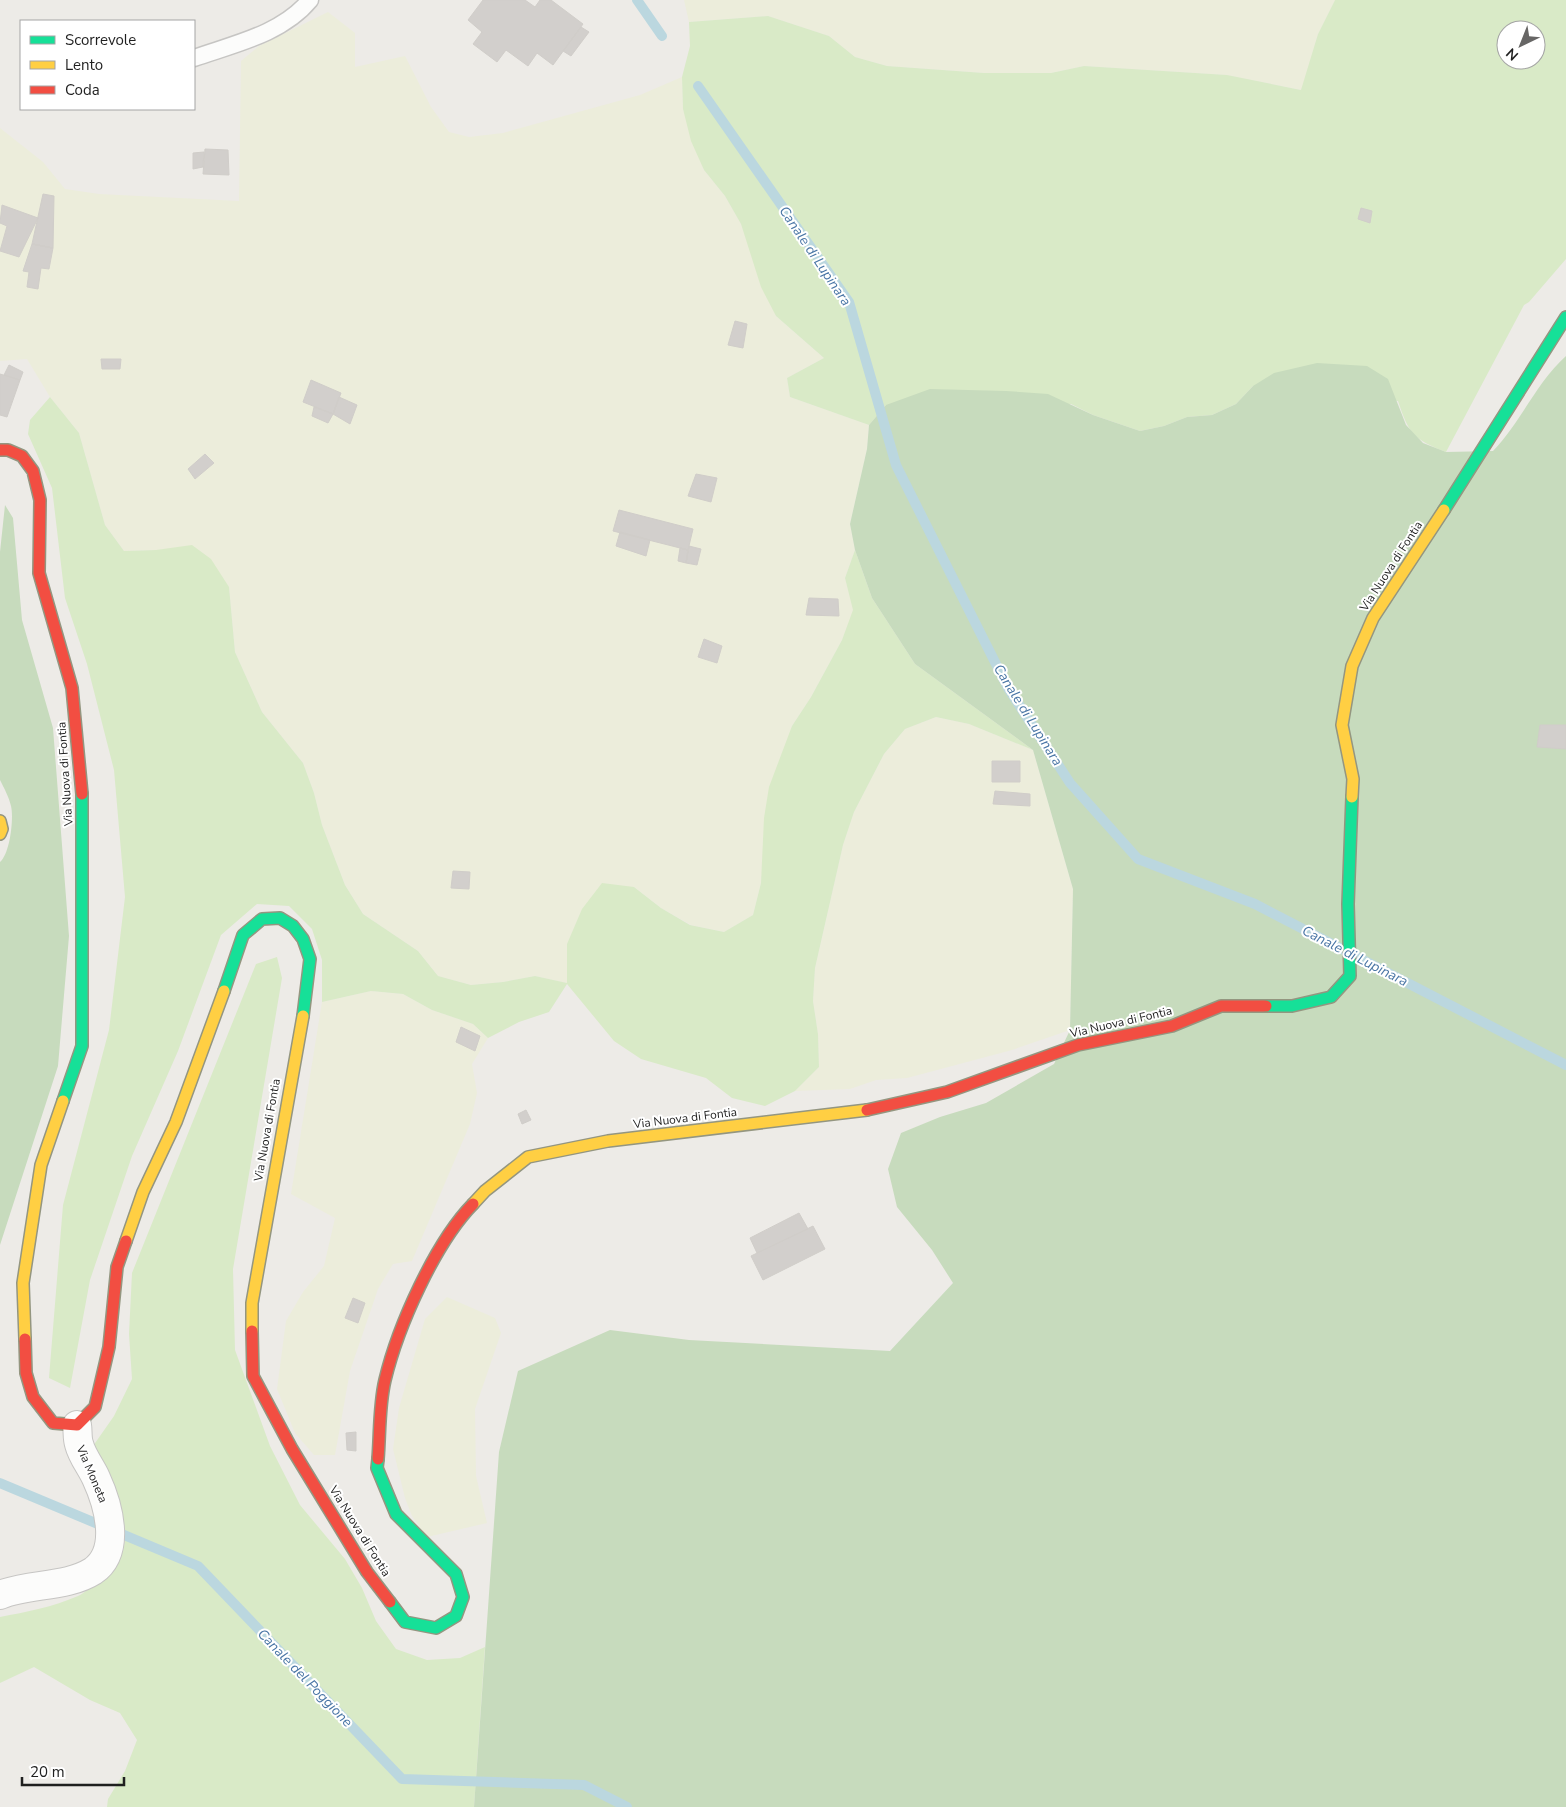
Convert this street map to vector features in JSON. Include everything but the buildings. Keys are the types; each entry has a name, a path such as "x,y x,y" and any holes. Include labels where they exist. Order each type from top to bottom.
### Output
{"street":[{"name":"Via Nuova di Fontia","path":"0,450 8,450 22,456 33,471 40,500 39,573 72,688 83,802 82,1046 41,1166 24,1283 26,1373 33,1397 53,1423 78,1425 95,1407 109,1347 117,1267 143,1192 176,1122 227,986 243,935 262,919 280,918 293,926 303,939 310,959 309,980 252,1303 254,1376 292,1449 367,1572 405,1622 436,1628 456,1616 463,1597 456,1574 396,1514 377,1468 385,1381 402,1327 436,1257 462,1215 485,1190 528,1157 608,1141 856,1112 947,1092 1078,1045 1172,1026 1221,1006 1292,1006 1331,997 1350,976 1348,904 1353,779 1342,725 1352,666 1373,618 1436,523 1566,316"},
{"path":"0,820 2,829 0,834"},
{"name":"Via Moneta","path":"0,1595 17,1588 72,1579 94,1570 105,1555 111,1537 105,1502 78,1444 78,1425"}],"lane":[{"path":"195,58 274,29 301,12 310,0"}],"green space":[{"path":"684,0 1335,0 1318,34 1302,90 1226,75 1084,66 1051,73 984,73 887,66 855,57 829,36 768,16 689,22"},
{"path":"1335,0 1566,0 1566,259 1529,302 1524,305 1446,452 1426,443 1414,434 1409,428 1398,401 1253,386 1236,404 1212,415 1187,417 1164,426 1140,431 1093,415 1071,404 886,405 869,425 790,397 787,378 824,358 776,316 761,287 741,224 725,196 704,170 691,141 683,109 682,77 690,46 689,22 768,16 829,36 855,57 887,66 984,73 1051,73 1084,66 1227,75 1301,90 1318,34"},
{"path":"328,12 355,33 355,67 405,56 431,107 449,132 469,137 503,133 640,95 682,77 683,109 704,170 725,196 741,224 776,316 824,358 787,378 790,397 869,425 867,449 850,524 855,550 845,578 854,610 842,640 811,697 792,726 764,851 761,883 753,915 724,932 691,925 661,908 634,887 567,944 567,983 535,976 471,985 438,976 418,951 363,914 345,885 322,825 314,793 303,763 262,712 235,652 229,587 156,550 124,551 105,525 79,433 50,397 27,359 0,361 0,128 43,162 65,189 99,194 239,201 241,61 259,46"},
{"path":"1566,356 1566,1807 474,1807 499,1452 518,1371 610,1330 689,1340 890,1351 953,1283 932,1250 897,1207 888,1169 901,1133 940,1117 986,1103 1054,1064 1070,1030 1073,889 1033,750 915,664 872,598 855,550 850,524 867,449 869,425 886,405 930,389 1048,394 1093,415 1140,431 1164,426 1187,417 1212,415 1236,404 1253,386 1274,373 1317,363 1367,366 1388,379 1406,425 1423,443 1446,452 1493,451 1512,428 1546,378"},
{"path":"50,397 79,433 105,525 124,551 156,550 192,545 211,559 229,587 235,652 262,712 303,763 314,793 322,825 345,885 363,914 418,951 438,976 471,985 535,976 567,983 567,944 582,909 602,883 634,887 661,908 690,925 724,932 753,915 761,883 764,818 769,787 792,726 811,697 842,640 853,610 845,578 855,550 872,598 915,664 1033,750 969,724 936,717 905,729 884,754 854,812 843,845 815,968 813,1001 818,1034 819,1067 795,1091 765,1106 732,1098 706,1078 641,1059 614,1041 567,984 549,1012 519,1022 488,1038 473,1024 432,1010 403,994 371,991 322,1002 322,960 312,929 289,906 257,904 221,935 178,1051 132,1156 90,1280 70,1388 49,1378 63,1205 109,1030 125,897 114,770 87,664 65,598 52,488 28,434 30,420"},
{"path":"5,505 13,518 22,620 53,728 69,936 58,1066 0,1245 0,862 9,844 12,819 10,803 0,780 0,552"},
{"path":"936,717 969,724 1033,750 1073,889 1070,1030 1012,1050 907,1078 876,1080 850,1089 795,1091 819,1067 818,1034 813,1001 815,968 843,845 854,812 884,754 905,729"},
{"path":"277,957 282,978 233,1269 235,1350 270,1446 300,1505 345,1559 362,1588 376,1621 396,1649 427,1660 460,1658 485,1647 474,1807 107,1807 108,1799 125,1771 137,1740 120,1713 90,1700 34,1667 0,1683 0,1617 49,1606 84,1593 112,1568 122,1553 125,1534 121,1507 112,1481 93,1446 114,1416 132,1379 129,1334 132,1273 256,964"},
{"path":"371,991 403,994 432,1010 473,1024 488,1038 472,1064 477,1093 470,1124 412,1261 393,1264 378,1289 350,1371 335,1455 314,1455 295,1433 277,1389 286,1321 303,1292 324,1266 335,1218 291,1194 322,1002"},
{"path":"447,1297 495,1318 501,1333 475,1409 476,1476 487,1523 427,1537 412,1516 405,1498 393,1449 399,1408 425,1319"}],"waterway":[{"name":"Canale di Lupinara","path":"637,0 662,36"},
{"name":"Canale di Lupinara","path":"698,86 849,302 896,465 1008,688 1070,783 1138,859 1255,904 1566,1065"},
{"name":"Canale del Poggione","path":"0,1483 198,1566 402,1779 584,1785 627,1807"}],"traffic: fast":[{"path":"1444,510 1566,317"},
{"path":"63,1101 82,1046 82,794"},
{"path":"1266,1006 1292,1006 1331,997 1350,976 1348,904 1352,797"},
{"path":"224,991 243,935 262,919 280,918 293,926 303,939 310,959 303,1016"},
{"path":"378,1459 377,1468 396,1514 456,1574 463,1597 456,1616 436,1628 405,1622 390,1602"}],"traffic: slow":[{"path":"1352,797 1353,779 1342,725 1352,666 1373,618 1444,510"},
{"path":"0,821 2,829 0,834"},
{"path":"126,1241 143,1192 176,1122 224,991"},
{"path":"252,1331 252,1303 303,1016"},
{"path":"25,1339 23,1283 41,1165 63,1101"},
{"path":"473,1204 485,1191 528,1157 608,1141 867,1110"}],"traffic: jam":[{"path":"0,450 8,450 22,456 33,471 40,500 39,573 72,688 82,794"},
{"path":"867,1110 947,1092 1078,1045 1172,1026 1221,1006 1266,1006"},
{"path":"378,1459 383,1390 399,1335 432,1263 445,1240 473,1204"},
{"path":"25,1339 26,1373 33,1397 53,1423 77,1425 95,1407 109,1347 117,1267 126,1241"},
{"path":"252,1331 253,1376 292,1449 367,1572 390,1602"}]}
